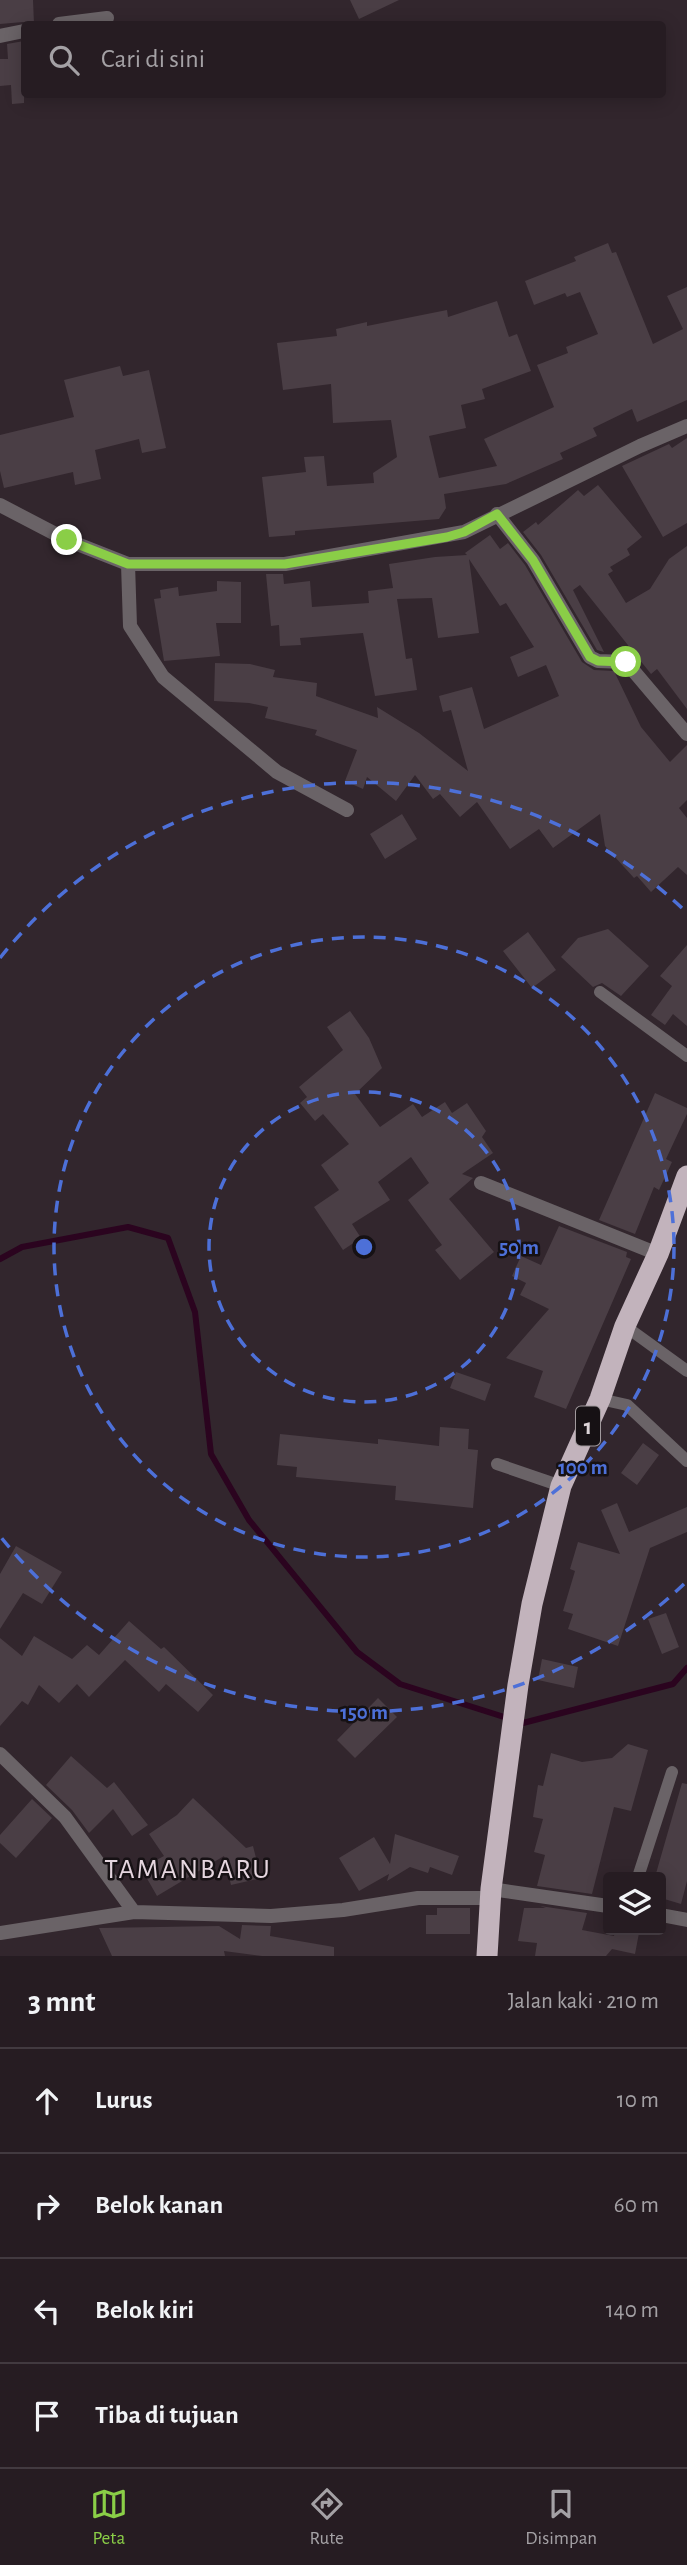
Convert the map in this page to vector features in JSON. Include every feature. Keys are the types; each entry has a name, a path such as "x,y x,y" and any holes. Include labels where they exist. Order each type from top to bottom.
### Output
{"highway":[{"name":"1","path":"487,1956 490,1893 519,1685 532,1604 561,1486 600,1399 625,1326 658,1254 687,1175"}],"street":[{"path":"84,21 107,18"},
{"path":"0,36 21,32"},
{"path":"0,505 67,540 128,564 285,564 464,532 687,426"},
{"path":"497,514 533,560 590,657 598,661 626,662 687,734"},
{"path":"128,564 130,626 163,677 277,772 346,810"},
{"path":"481,1183 658,1254"},
{"path":"0,1754 65,1817 134,1912"},
{"path":"0,1933 134,1912 271,1916 343,1910 418,1898 490,1893 603,1905"},
{"path":"666,1916 687,1920"}],"lane":[{"path":"600,992 687,1056"},
{"path":"625,1326 687,1371"},
{"path":"600,1399 627,1405 687,1461"},
{"path":"497,1464 561,1486"},
{"path":"640,1872 672,1772"}],"building":[{"path":"0,0 33,0 34,21 0,24"},
{"path":"350,0 399,0 359,19"},
{"path":"21,42 21,98 24,98 24,103 12,104 11,85 0,86 0,59 8,59 7,44"},
{"path":"608,243 612,253 616,252 653,344 683,329 667,296 687,287 687,400 637,422 632,409 593,428 597,436 560,453 563,459 506,484 444,494 446,508 439,519 295,531 295,535 269,537 262,477 306,472 304,457 324,456 327,486 374,483 373,473 397,457 391,420 333,423 331,384 283,390 277,343 337,336 336,329 367,322 367,326 447,310 448,317 497,301 509,337 517,334 531,371 482,389 485,399 461,405 466,428 429,436 439,478 497,466 484,439 554,407 537,365 568,353 566,347 598,334 580,292 567,297 565,293 534,305 525,281 576,261 574,257"},
{"path":"120,366 123,376 149,370 166,448 142,453 139,439 95,450 101,479 75,485 73,472 4,488 0,471 0,435 74,417 64,380"},
{"path":"687,438 687,523 663,537 622,466 669,444 672,448"},
{"path":"598,485 642,537 627,549 630,555 610,567 613,571 608,574 626,603 650,589 669,559 687,546 687,709 657,669 651,674 580,585 573,590 604,652 597,650 541,555 523,532 536,522 538,525 578,490 584,496"},
{"path":"490,535 500,549 508,543 525,565 582,662 594,670 614,671 641,727 670,762 687,745 687,800 679,808 687,818 687,875 678,867 651,892 637,876 634,878 605,846 600,814 553,848 539,829 510,849 477,802 460,817 440,794 433,799 415,775 396,801 367,777 363,789 345,781 357,750 315,735 317,730 265,718 268,707 214,701 215,663 250,664 275,670 273,677 317,683 316,696 378,718 377,707 419,733 468,771 451,710 443,712 439,696 472,687 484,729 559,696 546,665 518,677 510,657 534,647 506,603 500,606 469,559 479,633 438,638 432,598 397,599 406,659 412,658 417,690 375,696 363,633 300,638 301,645 280,646 279,625 271,626 266,574 283,574 284,584 310,581 312,607 369,603 368,591 393,588 389,564 467,555 465,553"},
{"path":"217,581 241,582 241,623 216,623 220,656 164,661 154,599 161,598 160,590 178,587 179,596 217,591"},
{"path":"402,814 417,839 385,859 370,834"},
{"path":"608,929 649,966 621,996 602,983 593,987 561,957 578,938"},
{"path":"528,932 556,970 532,988 503,951"},
{"path":"687,945 687,1026 673,1014 665,1025 651,1015 672,986 660,976"},
{"path":"350,1011 369,1038 382,1068 355,1094 380,1127 413,1104 422,1117 445,1102 452,1113 467,1103 486,1131 482,1137 493,1153 462,1174 473,1178 449,1199 494,1252 460,1280 435,1250 442,1245 408,1200 429,1183 411,1157 378,1182 390,1200 352,1224 361,1238 343,1250 314,1207 339,1190 321,1165 349,1144 323,1114 315,1121 300,1103 307,1097 299,1087 343,1050 327,1027"},
{"path":"655,1093 687,1108 687,1114 666,1159 672,1162 659,1190 654,1187 635,1234 599,1220"},
{"path":"559,1226 627,1252 626,1257 631,1259 566,1409 534,1397 543,1371 506,1358 549,1309 520,1295 526,1283 512,1276 521,1256 541,1265"},
{"path":"456,1372 491,1384 485,1401 450,1388"},
{"path":"440,1427 469,1429 468,1449 478,1450 473,1508 395,1500 396,1486 296,1477 297,1467 277,1465 280,1434 378,1444 378,1439 439,1446"},
{"path":"643,1443 659,1455 637,1485 621,1473"},
{"path":"617,1503 629,1532 687,1507 687,1532 650,1548 618,1646 568,1629 573,1614 563,1611 575,1571 570,1569 578,1542 620,1554 601,1510"},
{"path":"16,1546 62,1572 42,1604 23,1593 0,1629 0,1574"},
{"path":"666,1613 679,1647 662,1654 648,1619"},
{"path":"129,1621 161,1649 164,1647 213,1695 198,1712 166,1684 159,1692 125,1660 89,1697 77,1684 59,1703 39,1685 28,1705 22,1701 0,1726 0,1638 22,1656 34,1636 72,1659 87,1645 99,1655"},
{"path":"542,1659 578,1667 574,1688 538,1680"},
{"path":"378,1698 397,1717 355,1758 337,1740"},
{"path":"628,1744 648,1750 631,1811 614,1807 592,1894 537,1886 545,1855 534,1852 543,1819 533,1817 538,1785 543,1786 551,1753 582,1762 612,1758"},
{"path":"71,1756 107,1788 114,1782 148,1825 132,1836 113,1809 89,1833 72,1810 46,1785"},
{"path":"682,1783 687,1784 687,1881 681,1904 666,1900 666,1872 656,1872"},
{"path":"193,1798 246,1848 253,1846 261,1878 231,1885 224,1856 157,1896 141,1868 164,1856 149,1834 177,1815"},
{"path":"32,1799 52,1818 16,1858 0,1843 0,1835"},
{"path":"395,1834 459,1856 452,1875 430,1867 428,1873 410,1867 387,1881 389,1874 359,1891 339,1858 374,1837 390,1864"},
{"path":"540,1906 587,1913 582,1930 614,1936 639,1935 635,1954 612,1949 606,1956 535,1956 537,1943 518,1941 524,1908 546,1908"},
{"path":"437,1908 470,1908 470,1934 426,1934 426,1915 437,1915"},
{"path":"242,1925 271,1926 270,1936 334,1947 334,1956 262,1956 224,1951 225,1956 112,1956 99,1928 219,1926 240,1939"}],"waterway":[{"path":"0,1259 22,1247 128,1227 168,1238 195,1312 211,1454 249,1520 357,1652 400,1684 523,1723 673,1684 687,1668"}],"district":[{"name":"TAMANBARU","path":"188,1868"}],"route":[{"path":"67,540 128,564 285,564 447,537 464,532 497,514 533,560 590,657 596,661 619,659 626,662"}]}
